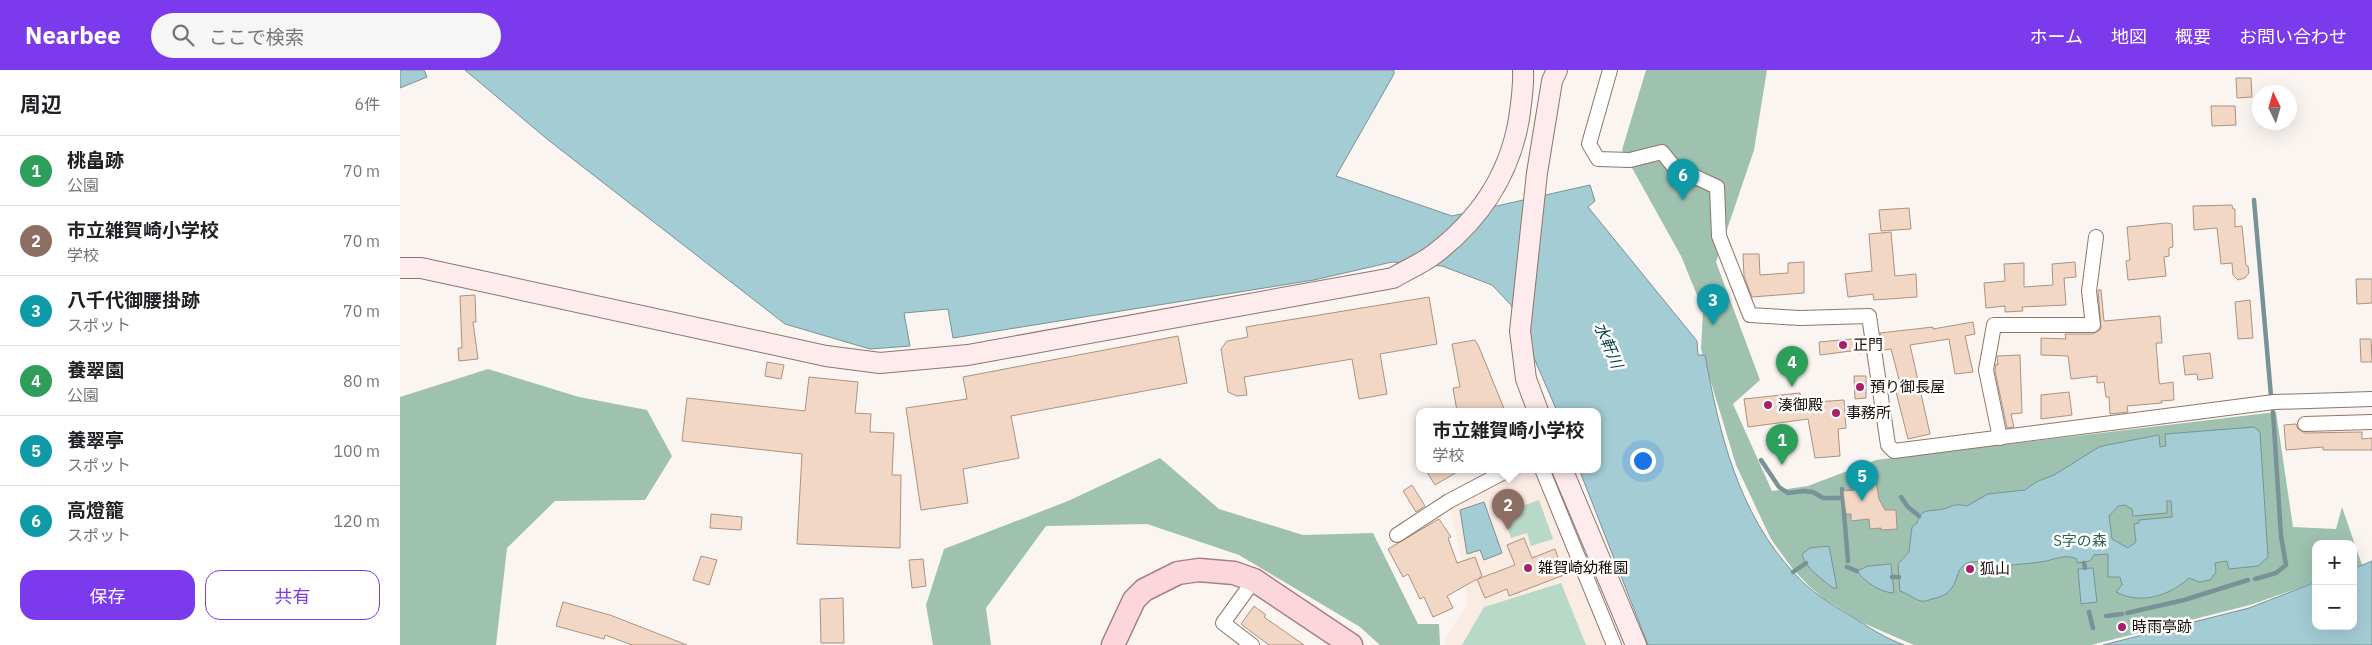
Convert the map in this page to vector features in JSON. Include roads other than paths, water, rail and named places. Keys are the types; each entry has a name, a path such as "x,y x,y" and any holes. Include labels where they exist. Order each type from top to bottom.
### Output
{"main road":[{"path":"1113,645 1134,600 1144,590 1178,573 1199,570 1234,573 1254,580 1351,645"}],"street":[{"path":"400,268 420,268 826,356 880,363 968,355 1393,278 1432,255 1482,210 1503,174 1516,139 1524,85 1523,70"},
{"path":"1537,408 1526,379 1520,331 1537,173 1551,89 1557,70"},
{"path":"1610,70 1589,144 1598,160 1630,160 1662,152 1674,167 1717,187 1719,236 1750,315 1800,318 1869,316 1888,445 1894,451 2274,402 2372,399"},
{"path":"2000,438 1986,370 1994,325 2093,325 2089,291 2096,237"},
{"path":"2305,424 2372,422"},
{"path":"1397,535 1449,501 1502,473"},
{"path":"1544,473 1614,645"},
{"path":"1564,473 1636,645"},
{"path":"1252,645 1223,623 1254,580"}],"water":[{"path":"400,70 424,70 427,77 400,88"},
{"name":"水軒川","path":"465,70 1394,70 1394,74 1336,176 1452,216 1590,185 1595,201 1588,207 1697,341 1698,355 1705,355 1717,413 1734,470 1758,524 1775,550 1800,580 1821,597 1877,632 1904,645 1648,645 1581,473 1601,473 1601,408 1556,408 1511,305 1492,285 1442,266 1392,262 1314,280 953,338 948,309 904,313 910,346 870,349 785,324 547,139"},
{"path":"2254,427 2260,432 2268,557 2258,566 2229,569 2227,561 2215,563 2216,572 2210,580 2199,582 2189,578 2173,590 2154,597 2144,598 2125,596 2116,592 2122,585 2120,577 2108,577 2108,554 2094,555 2090,561 2077,563 2077,559 2072,557 2001,566 1972,562 1962,567 1952,587 1942,596 1922,601 1900,591 1898,564 1909,552 1912,527 1924,512 1957,505 1967,506 1988,494 2025,490 2036,482 2054,475 2099,447 2159,435 2160,447 2166,446 2165,434","holes":["2167,501 2171,501 2172,517 2139,520 2139,523 2134,524 2136,542 2128,548 2112,539 2109,516 2118,506 2125,505 2132,509 2133,516 2167,513"]},
{"path":"1484,502 1502,553 1484,560 1480,550 1467,554 1460,510"},
{"path":"1829,546 1837,588 1833,588 1814,573 1802,554 1810,548"},
{"path":"2372,561 2372,645 2103,645 2249,608 2312,584 2312,630 2357,630 2357,567"},
{"path":"1891,564 1894,593 1883,591 1873,586 1857,571 1868,566"},
{"path":"2093,568 2097,602 2081,604 2078,569"}],"waterway":[{"path":"2254,200 2271,396"},
{"path":"2255,579 2276,573 2286,565 2281,536 2273,412"},
{"path":"1761,460 1779,487 1788,493 1803,491 1813,492 1823,498 1843,498"},
{"path":"1842,489 1848,561"},
{"path":"1901,497 1908,507 1919,516"},
{"path":"1793,572 1806,563"},
{"path":"2084,563 2085,568"},
{"path":"1847,567 1857,571"},
{"path":"1892,577 1899,577"},
{"path":"2127,613 2184,600 2248,580"},
{"path":"2089,612 2093,628"},
{"path":"2106,616 2122,614"}],"place":[{"name":"高燈籠","path":"1683,200"},
{"name":"八千代御腰掛跡","path":"1713,325"},
{"name":"正門","path":"1843,345"},
{"name":"養翠園","path":"1792,387"},
{"name":"預り御長屋","path":"1860,387"},
{"name":"湊御殿","path":"1768,405"},
{"name":"事務所","path":"1836,413"},
{"name":"桃畠跡","path":"1782,465"},
{"name":"養翠亭","path":"1862,501"},
{"name":"市立雑賀崎小学校","path":"1508,530"},
{"name":"雑賀崎幼稚園","path":"1528,568"},
{"name":"狐山","path":"1970,569"},
{"name":"時雨亭跡","path":"2122,627"}],"park label":[{"name":"S字の森","path":"2080,541"}]}
